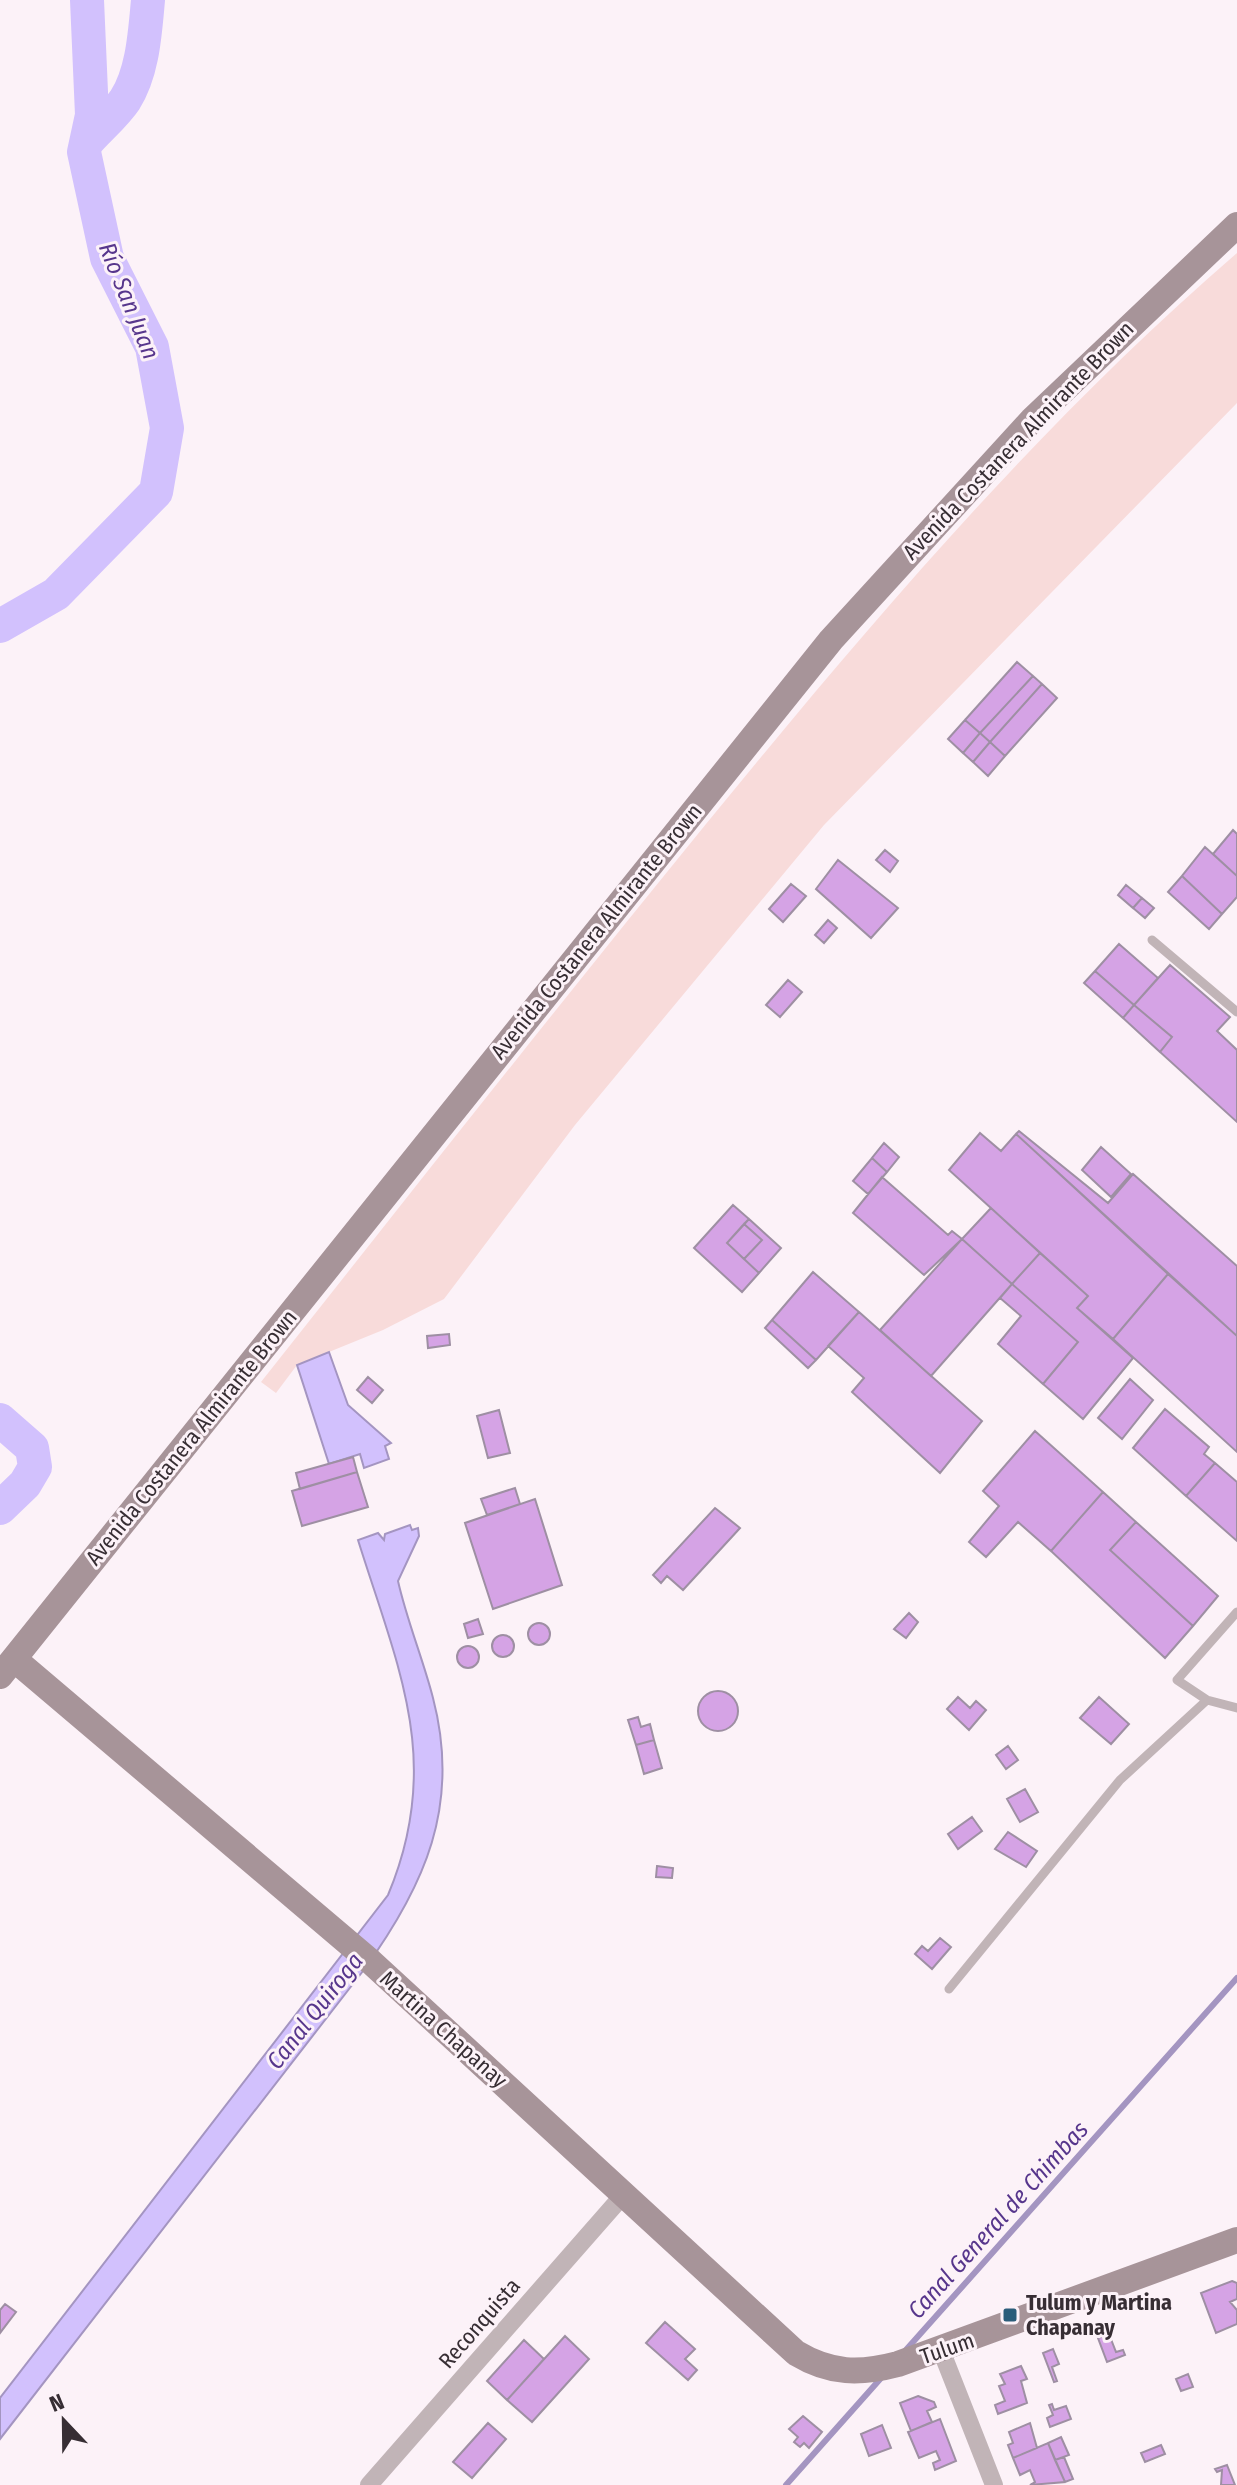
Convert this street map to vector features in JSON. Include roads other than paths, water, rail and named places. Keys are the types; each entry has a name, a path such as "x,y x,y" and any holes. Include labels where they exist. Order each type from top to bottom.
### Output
{"main road":[{"name":"Avenida Costanera Almirante Brown","path":"7,1668 831,640 1032,420 1237,225"},
{"name":"Martina Chapanay","path":"7,1668 371,1962 796,2353 842,2371 889,2366"},
{"name":"Tulum","path":"889,2366 941,2350 1237,2240"}],"street":[{"name":"Reconquista","path":"369,2485 625,2193"},
{"path":"941,2350 994,2485"}],"lane":[{"path":"1152,940 1237,1012"},
{"path":"1237,1612 1177,1680 1207,1700 1237,1708"},
{"path":"949,1989 1120,1780 1207,1700"}],"water":[{"path":"329,1352 348,1405 391,1443 385,1446 389,1459 364,1468 360,1454 329,1464 297,1365"},
{"name":"Canal Quiroga","path":"410,1525 412,1530 418,1528 419,1536 398,1581 433,1698 441,1737 443,1774 440,1809 420,1875 404,1908 363,1971 0,2439 0,2398 388,1895 404,1847 413,1801 414,1758 400,1674 358,1540 378,1533 384,1540 385,1534"}],"waterway":[{"name":"Río San Juan","path":"0,626 56,594 156,492 167,428 152,347 107,258 84,152 92,115 87,0"},
{"path":"86,143 116,111 131,89 142,52 148,0"},
{"name":"Río San Juan","path":"0,1420 32,1448 35,1467 25,1484 0,1508"},
{"name":"Canal General de Chimbas","path":"905,2351 1237,1978"},
{"name":"Canal General de Chimbas","path":"786,2485 882,2377"}],"place":[{"name":"Tulum y Martina Chapanay","path":"1010,2315"}]}
